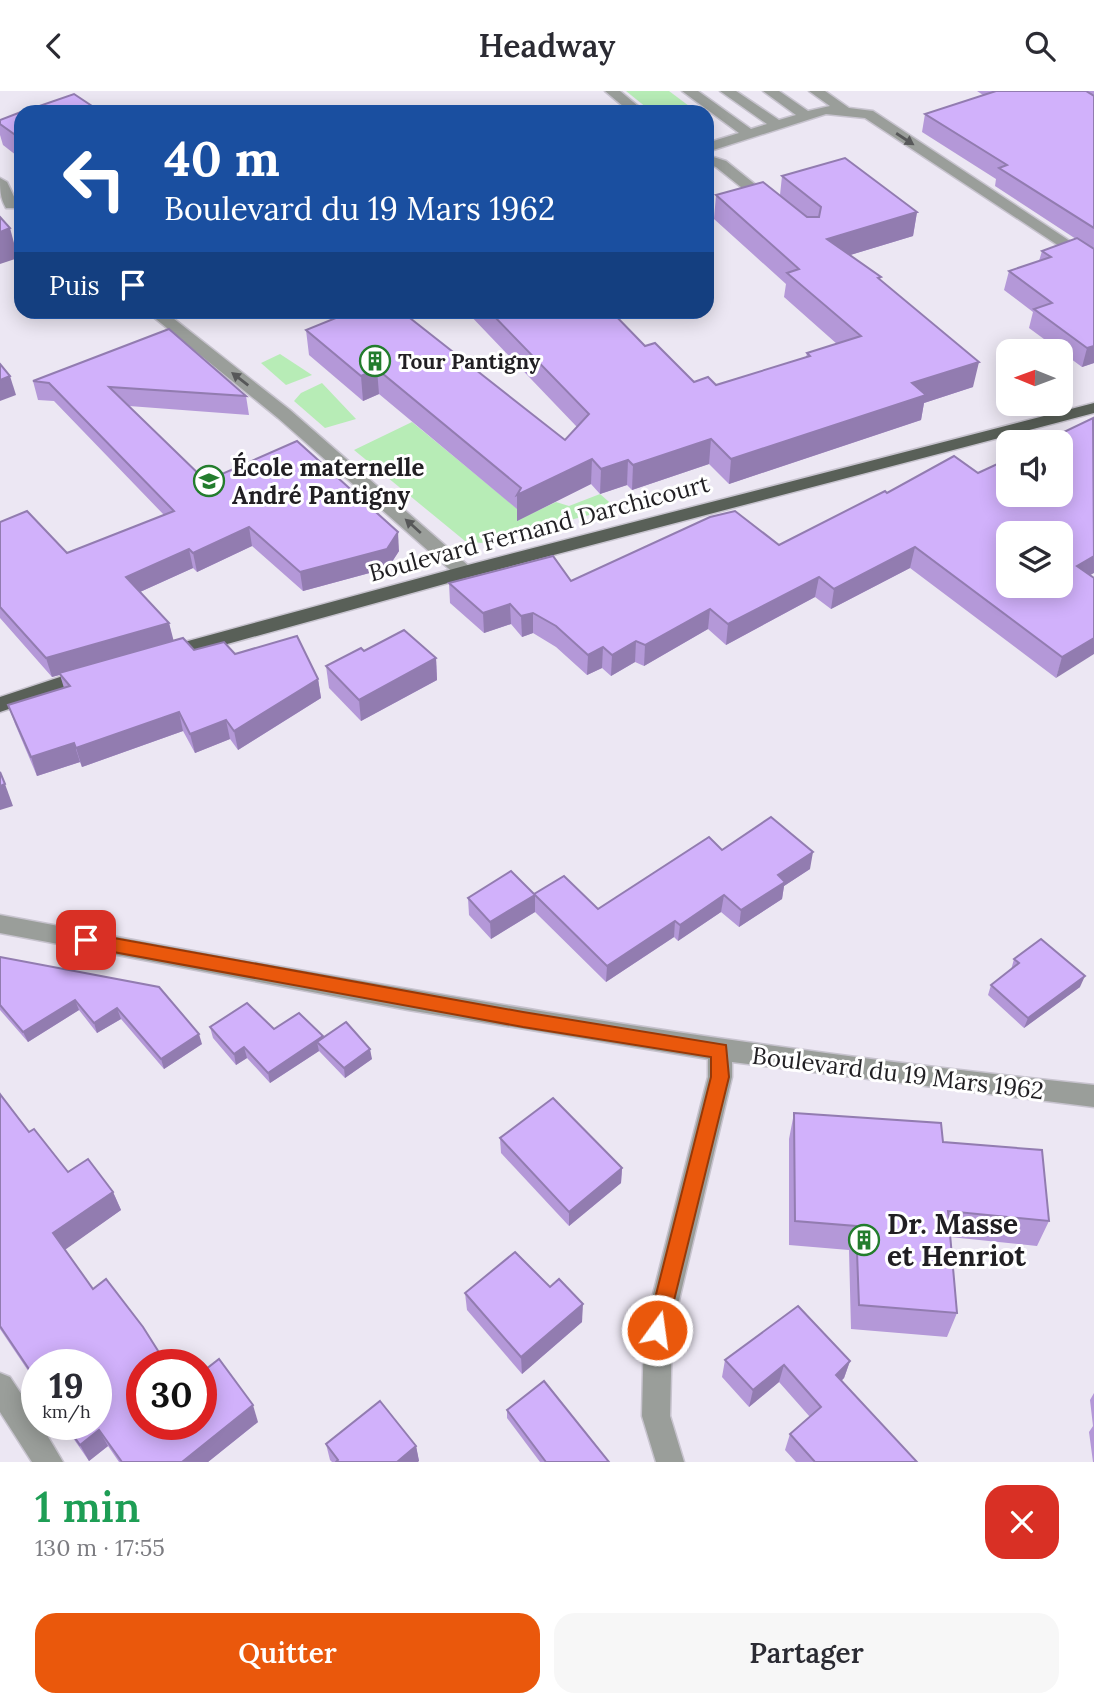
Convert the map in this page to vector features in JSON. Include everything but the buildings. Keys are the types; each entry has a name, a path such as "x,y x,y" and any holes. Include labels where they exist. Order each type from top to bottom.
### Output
{"main road":[{"name":"Boulevard Fernand Darchicourt","path":"148,659 464,572 1094,408"},
{"path":"0,705 110,669"}],"street":[{"path":"612,91 629,105"},
{"path":"690,91 709,105"},
{"path":"727,91 778,126"},
{"path":"770,91 807,116"},
{"path":"816,91 844,110"},
{"path":"714,109 750,135"},
{"path":"714,146 825,110 868,114 1094,264"},
{"path":"714,162 721,164 781,212"},
{"path":"0,182 8,206"},
{"path":"164,319 285,414 464,572"},
{"name":"Boulevard du 19 Mars 1962","path":"0,923 523,1019 720,1050 989,1086 1094,1096"},
{"path":"670,1462 656,1416 657,1330 720,1077 720,1050"},
{"path":"0,1387 50,1462"}],"green space":[{"path":"626,91 669,91 688,105 643,105"},
{"path":"280,354 312,375 286,385 261,363"},
{"path":"322,383 356,419 325,428 294,401 301,393"},
{"path":"412,422 526,516 556,502 569,506 600,494 616,508 481,543 465,541 354,450"}],"place":[{"name":"Tour Pantigny","path":"375,361"},
{"name":"École maternelle André Pantigny","path":"209,481"},
{"name":"Dr. Masse et Henriot","path":"864,1240"}],"route":[{"path":"86,940 523,1019 720,1050 720,1077 657,1330"}]}
